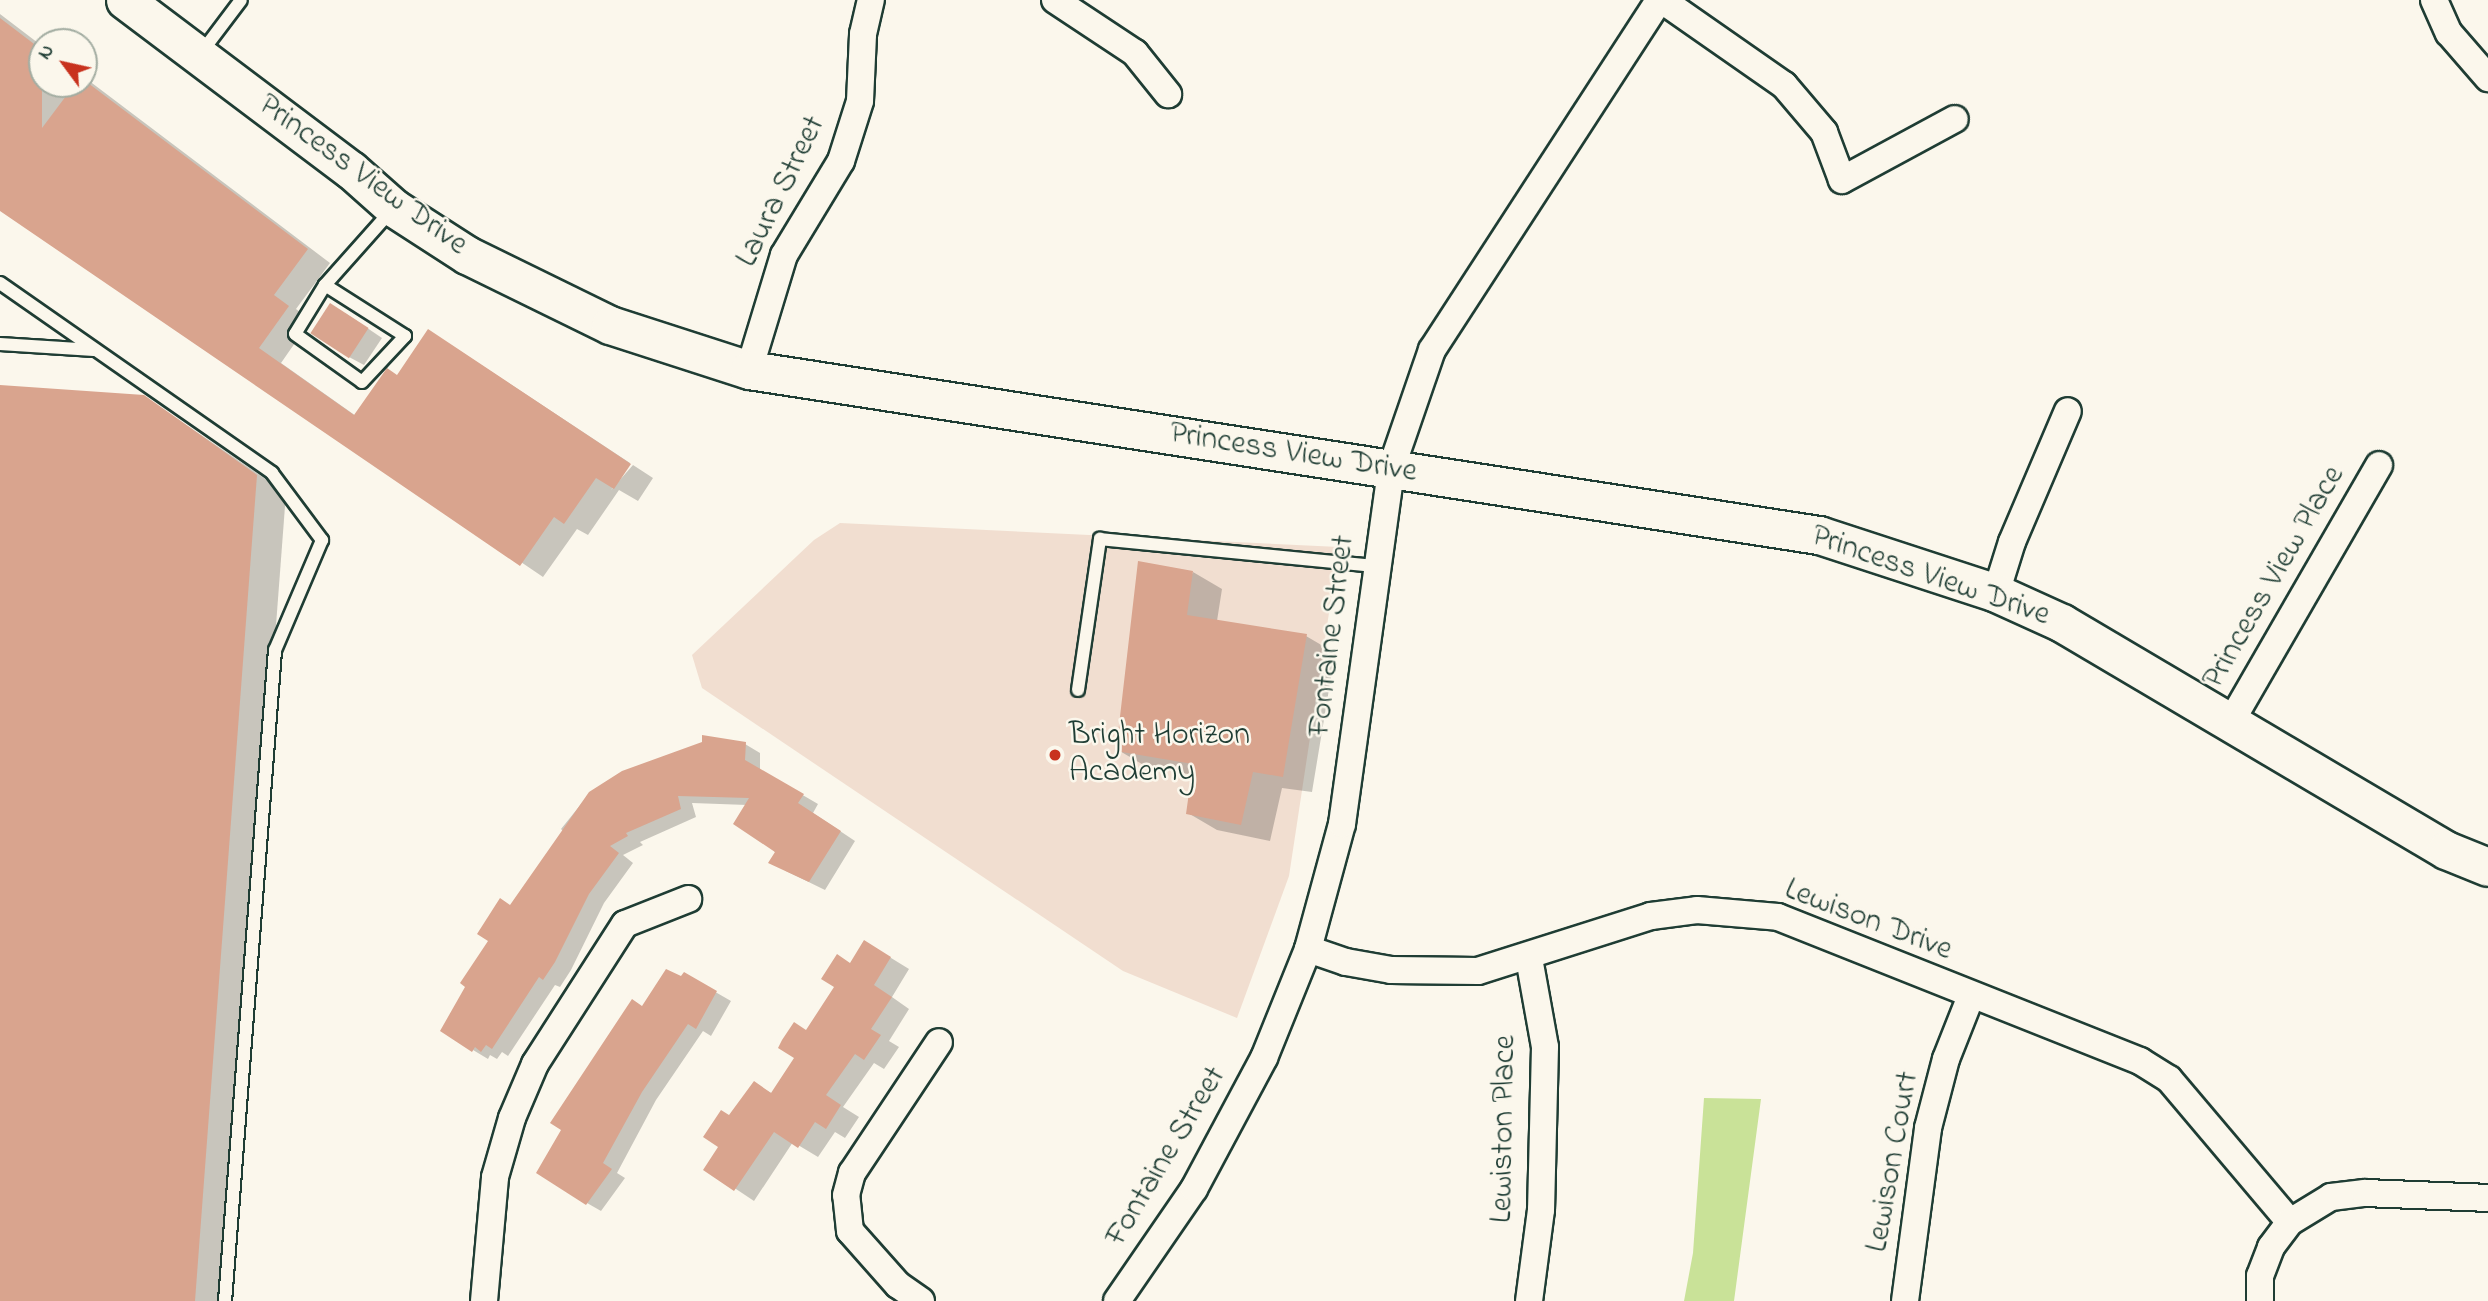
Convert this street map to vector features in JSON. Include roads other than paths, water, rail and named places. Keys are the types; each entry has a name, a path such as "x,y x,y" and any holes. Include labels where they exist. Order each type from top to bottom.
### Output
{"main road":[{"name":"Princess View Drive","path":"125,0 394,208 467,256 610,325 749,370 1819,535 1996,593 2062,623 2229,725 2446,850 2488,867"}],"street":[{"name":"Laura Street","path":"749,370 784,255 841,161 860,101 863,34 871,0"},
{"path":"1055,0 1135,53 1168,94"},
{"path":"1661,0 1784,85 1824,132 1842,180 1955,119"},
{"name":"Fontaine Street","path":"1117,1301 1194,1189 1264,1058 1308,949 1342,824 1374,566 1391,469 1432,350 1661,0"},
{"path":"2434,0 2449,33 2488,78"},
{"path":"1996,593 2012,542 2068,411"},
{"name":"Princess View Place","path":"2229,725 2379,464"},
{"path":"484,1301 495,1177 512,1118 535,1063 625,924 688,899"},
{"name":"Lewison Drive","path":"1308,949 1346,962 1391,970 1478,971 1529,958 1651,916 1697,910 1778,917 1971,996 2140,1060 2169,1079 2290,1222"},
{"name":"Lewiston Place","path":"1529,958 1545,1047 1541,1210 1530,1301"},
{"name":"Lewison Court","path":"1905,1301 1927,1128 1946,1059 1971,996"},
{"path":"921,1301 898,1285 849,1231 846,1195 852,1173 939,1042"},
{"path":"2260,1301 2260,1276 2271,1247 2290,1222 2330,1197 2353,1194 2488,1198"}],"lane":[{"path":"199,56 241,0"},
{"path":"325,285 405,336 362,382 295,334 325,285 394,208"},
{"path":"0,283 272,473 322,540 275,650 225,1301"},
{"path":"0,344 96,350"},
{"path":"1078,690 1100,539 1374,566"}],"place":[{"name":"Bright Horizon Academy","path":"1055,755"}]}
